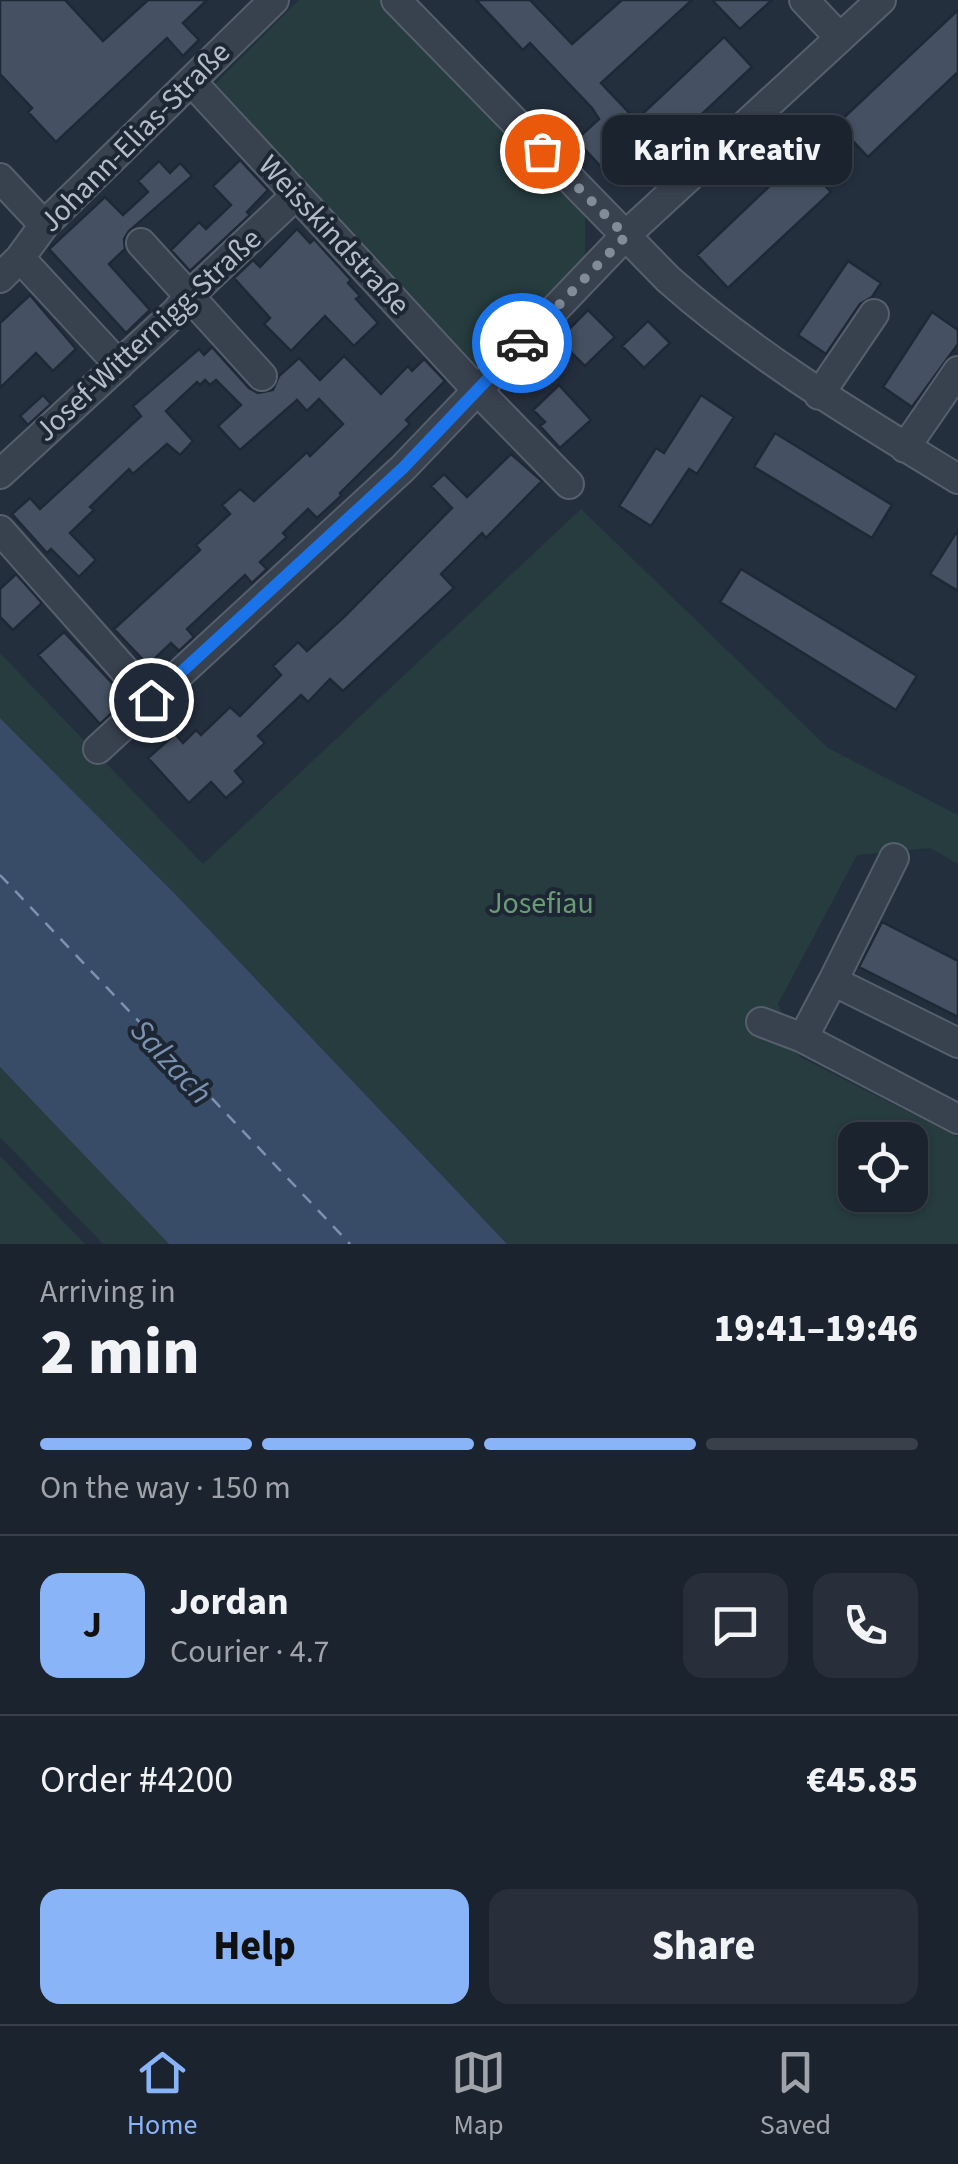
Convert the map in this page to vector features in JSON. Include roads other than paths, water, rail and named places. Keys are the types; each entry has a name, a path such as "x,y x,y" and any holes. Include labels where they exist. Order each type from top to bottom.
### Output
{"street":[{"name":"Johann-Elias-Straße","path":"10,268 44,224 274,0"},
{"path":"396,0 715,322 819,395 958,478"},
{"path":"804,0 840,38"},
{"path":"98,749 403,468 626,236 881,0"},
{"name":"Weisskindstraße","path":"191,80 569,484"},
{"path":"0,178 44,224"},
{"name":"Josef-Witternigg-Straße","path":"0,474 296,195"},
{"path":"141,243 262,376"},
{"path":"10,268 118,364"},
{"path":"819,395 874,314"},
{"path":"905,448 958,371"},
{"path":"0,530 151,700"},
{"path":"803,1038 894,858"},
{"path":"833,980 958,1043"},
{"path":"761,1022 803,1038 958,1119"}],"water":[{"name":"Salzach","path":"0,718 176,895 507,1244 169,1244 0,1067"}],"place":[{"name":"Karin Kreativ","path":"542,151"}],"park label":[{"name":"Josefiau","path":"541,903"}]}
